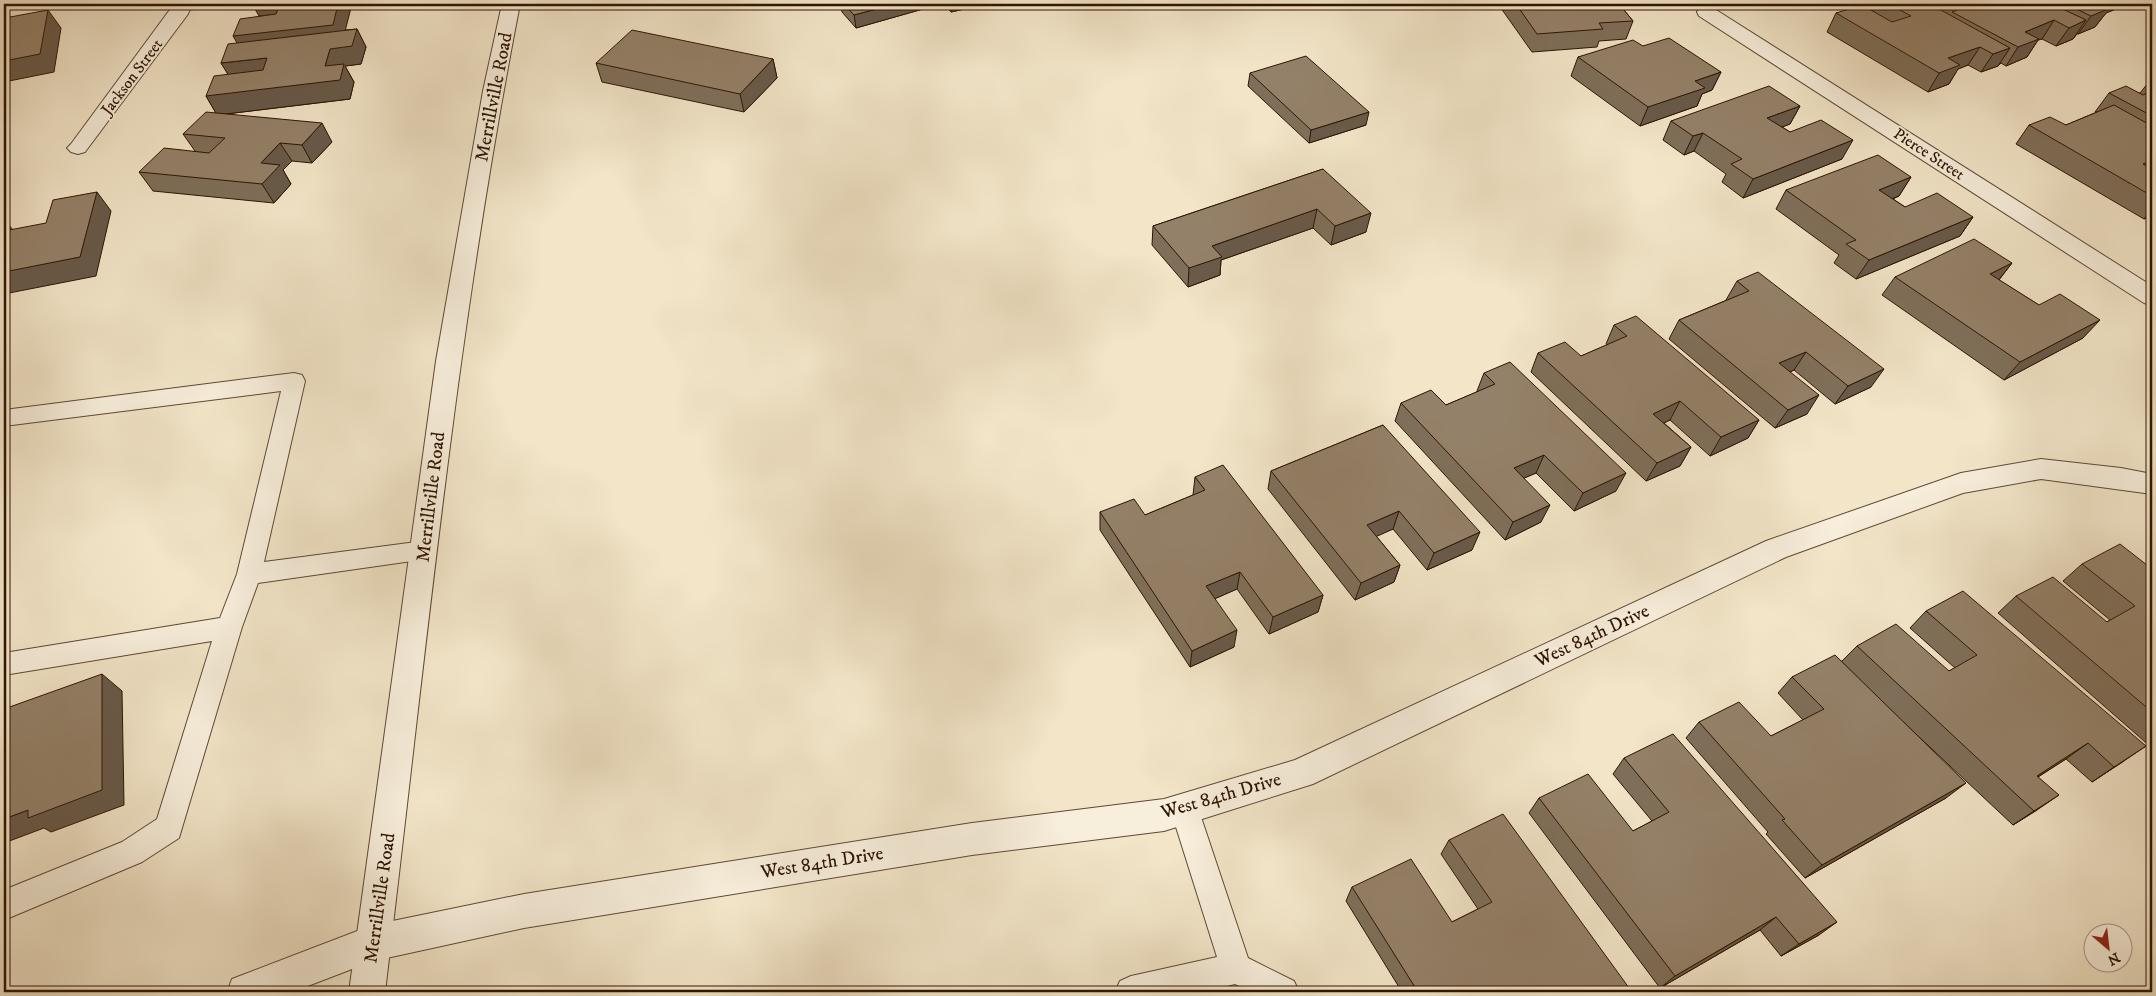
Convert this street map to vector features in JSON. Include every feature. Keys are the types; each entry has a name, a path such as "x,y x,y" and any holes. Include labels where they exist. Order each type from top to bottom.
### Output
{"street":[{"name":"Jackson Street","path":"78,148 181,10 183,4"},
{"name":"Merrillville Road","path":"367,992 372,944 390,828 448,361 493,90 512,4"},
{"name":"Pierce Street","path":"1731,4 1706,12 2152,296"},
{"name":"West 84th Drive","path":"245,992 372,944 534,909 972,839 1164,815 1301,773 1776,549 1961,483 2040,469 2121,478 2152,484"}],"lane":[{"path":"4,418 294,380 249,574 229,627 169,828 132,852 4,904"},
{"path":"249,574 424,551"},
{"path":"4,664 229,627"},
{"path":"1184,808 1236,968"},
{"path":"1131,992 1179,983 1236,968 1284,992"}],"building":[{"path":"280,4 338,4 333,25 233,36 240,19 276,14"},
{"path":"844,4 895,4 854,15"},
{"path":"1516,4 1619,4 1633,21 1599,23 1603,29 1537,34"},
{"path":"1889,4 1930,4 2010,48 1993,54 1980,47 1948,58 1960,65 1939,73 1836,13 1862,5 1892,22 1911,16"},
{"path":"1944,4 2052,4 2086,20 2069,28 2054,20 2025,32 2039,39 2018,47 1952,12 1957,10"},
{"path":"2066,4 2097,4 2108,9 2091,16"},
{"path":"48,10 40,54 4,61 4,33 6,33 10,17"},
{"path":"357,29 352,46 330,49 325,66 344,64 340,80 206,96 214,76 263,70 267,58 221,63 228,44"},
{"path":"632,30 773,59 740,94 596,63"},
{"path":"1669,38 1721,72 1695,81 1705,88 1648,107 1578,57 1633,40 1643,46"},
{"path":"1306,56 1369,112 1311,130 1250,73"},
{"path":"1769,86 1800,106 1767,118 1790,132 1821,120 1853,140 1753,179 1731,164 1742,159 1703,133 1693,136 1671,121"},
{"path":"2126,86 2143,95 2152,91 2152,116 2109,93"},
{"path":"2114,105 2152,126 2152,160 2143,164 2152,170 2152,196 2029,125 2050,117 2066,125"},
{"path":"206,112 322,123 302,145 280,143 261,163 280,165 262,184 139,172 164,148 209,153 225,138 183,134"},
{"path":"1878,155 1911,177 1879,190 1905,207 1937,193 1973,217 1869,260 1846,244 1856,240 1786,190"},
{"path":"1323,169 1371,213 1335,226 1317,209 1212,246 1222,257 1189,268 1153,226"},
{"path":"97,192 80,257 4,272 4,231 46,223 53,200"},
{"path":"1974,239 2012,263 1990,274 2039,305 2060,294 2100,320 2020,362 1895,277"},
{"path":"1758,272 1884,369 1848,386 1806,352 1779,363 1819,395 1788,410 1679,320 1749,291 1737,281"},
{"path":"1636,316 1759,420 1721,437 1680,401 1653,414 1691,447 1657,463 1538,353 1565,342 1581,356 1627,336 1614,325"},
{"path":"1510,362 1626,473 1583,493 1544,455 1514,468 1550,505 1513,522 1401,403 1431,390 1446,405 1495,384 1484,373"},
{"path":"1383,425 1480,532 1434,553 1399,511 1367,525 1400,565 1361,583 1271,471"},
{"path":"1223,465 1323,595 1273,617 1240,572 1206,586 1237,630 1192,651 1100,512 1134,499 1145,515 1205,490 1195,477"},
{"path":"2120,544 2152,569 2152,712 2016,596 2053,577 2107,622 2135,606 2082,564"},
{"path":"1963,591 2146,746 2114,767 2088,743 2037,776 2059,795 2034,811 1857,646 1896,624 1949,671 1977,655 1926,611"},
{"path":"1835,655 1966,783 1822,865 1782,820 1785,819 1699,722 1739,702 1771,736 1824,709 1792,677"},
{"path":"102,674 102,790 28,818 28,810 4,819 4,709"},
{"path":"1673,734 1837,922 1799,944 1776,917 1675,976 1539,798 1588,774 1633,831 1669,812 1624,758"},
{"path":"1503,814 1632,992 1418,992 1352,887 1411,859 1452,922 1492,902 1449,840"}]}
